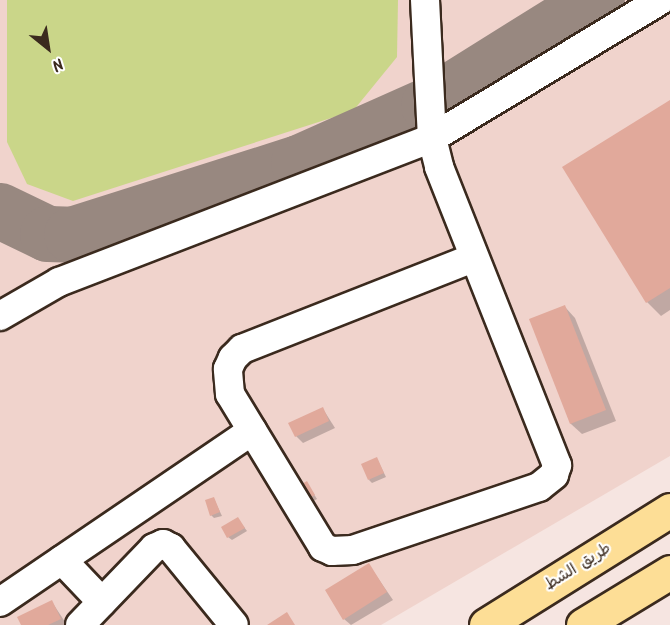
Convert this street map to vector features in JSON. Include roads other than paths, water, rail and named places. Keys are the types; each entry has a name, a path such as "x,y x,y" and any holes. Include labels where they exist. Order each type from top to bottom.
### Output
{"highway":[{"name":"طريق الشط","path":"486,625 670,510"},
{"path":"583,625 670,572"}],"lane":[{"path":"425,0 432,138 473,258 556,455 554,475 547,482 353,550 332,551 316,539 252,431 227,382 233,358 243,349 473,258"},
{"path":"0,316 59,282 432,138 661,0"},
{"path":"0,602 252,431"},
{"path":"80,625 154,548 163,544 171,548 234,625"},
{"path":"62,560 102,603"}]}
